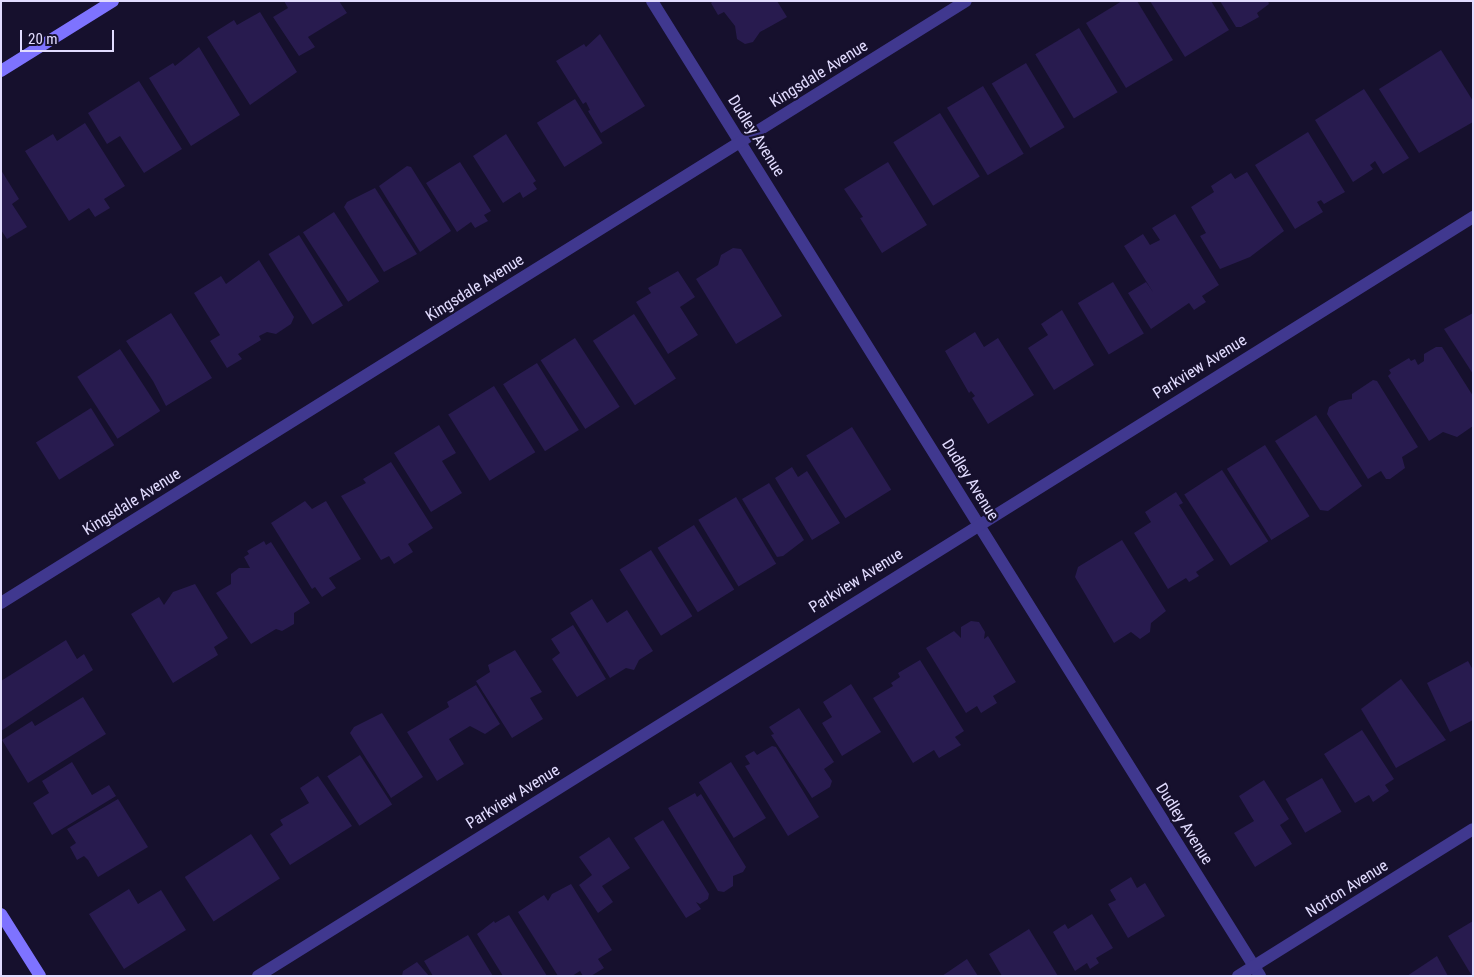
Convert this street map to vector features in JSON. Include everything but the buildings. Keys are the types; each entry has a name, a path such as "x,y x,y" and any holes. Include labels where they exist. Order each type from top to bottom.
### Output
{"street":[{"path":"1,71 113,1"},
{"name":"Dudley Avenue","path":"652,1 1256,971"},
{"name":"Kingsdale Avenue","path":"1,603 966,1"},
{"name":"Parkview Avenue","path":"258,976 978,524 1473,217"},
{"name":"Norton Avenue","path":"1238,976 1256,971 1473,829"},
{"path":"1,914 40,976"}]}
